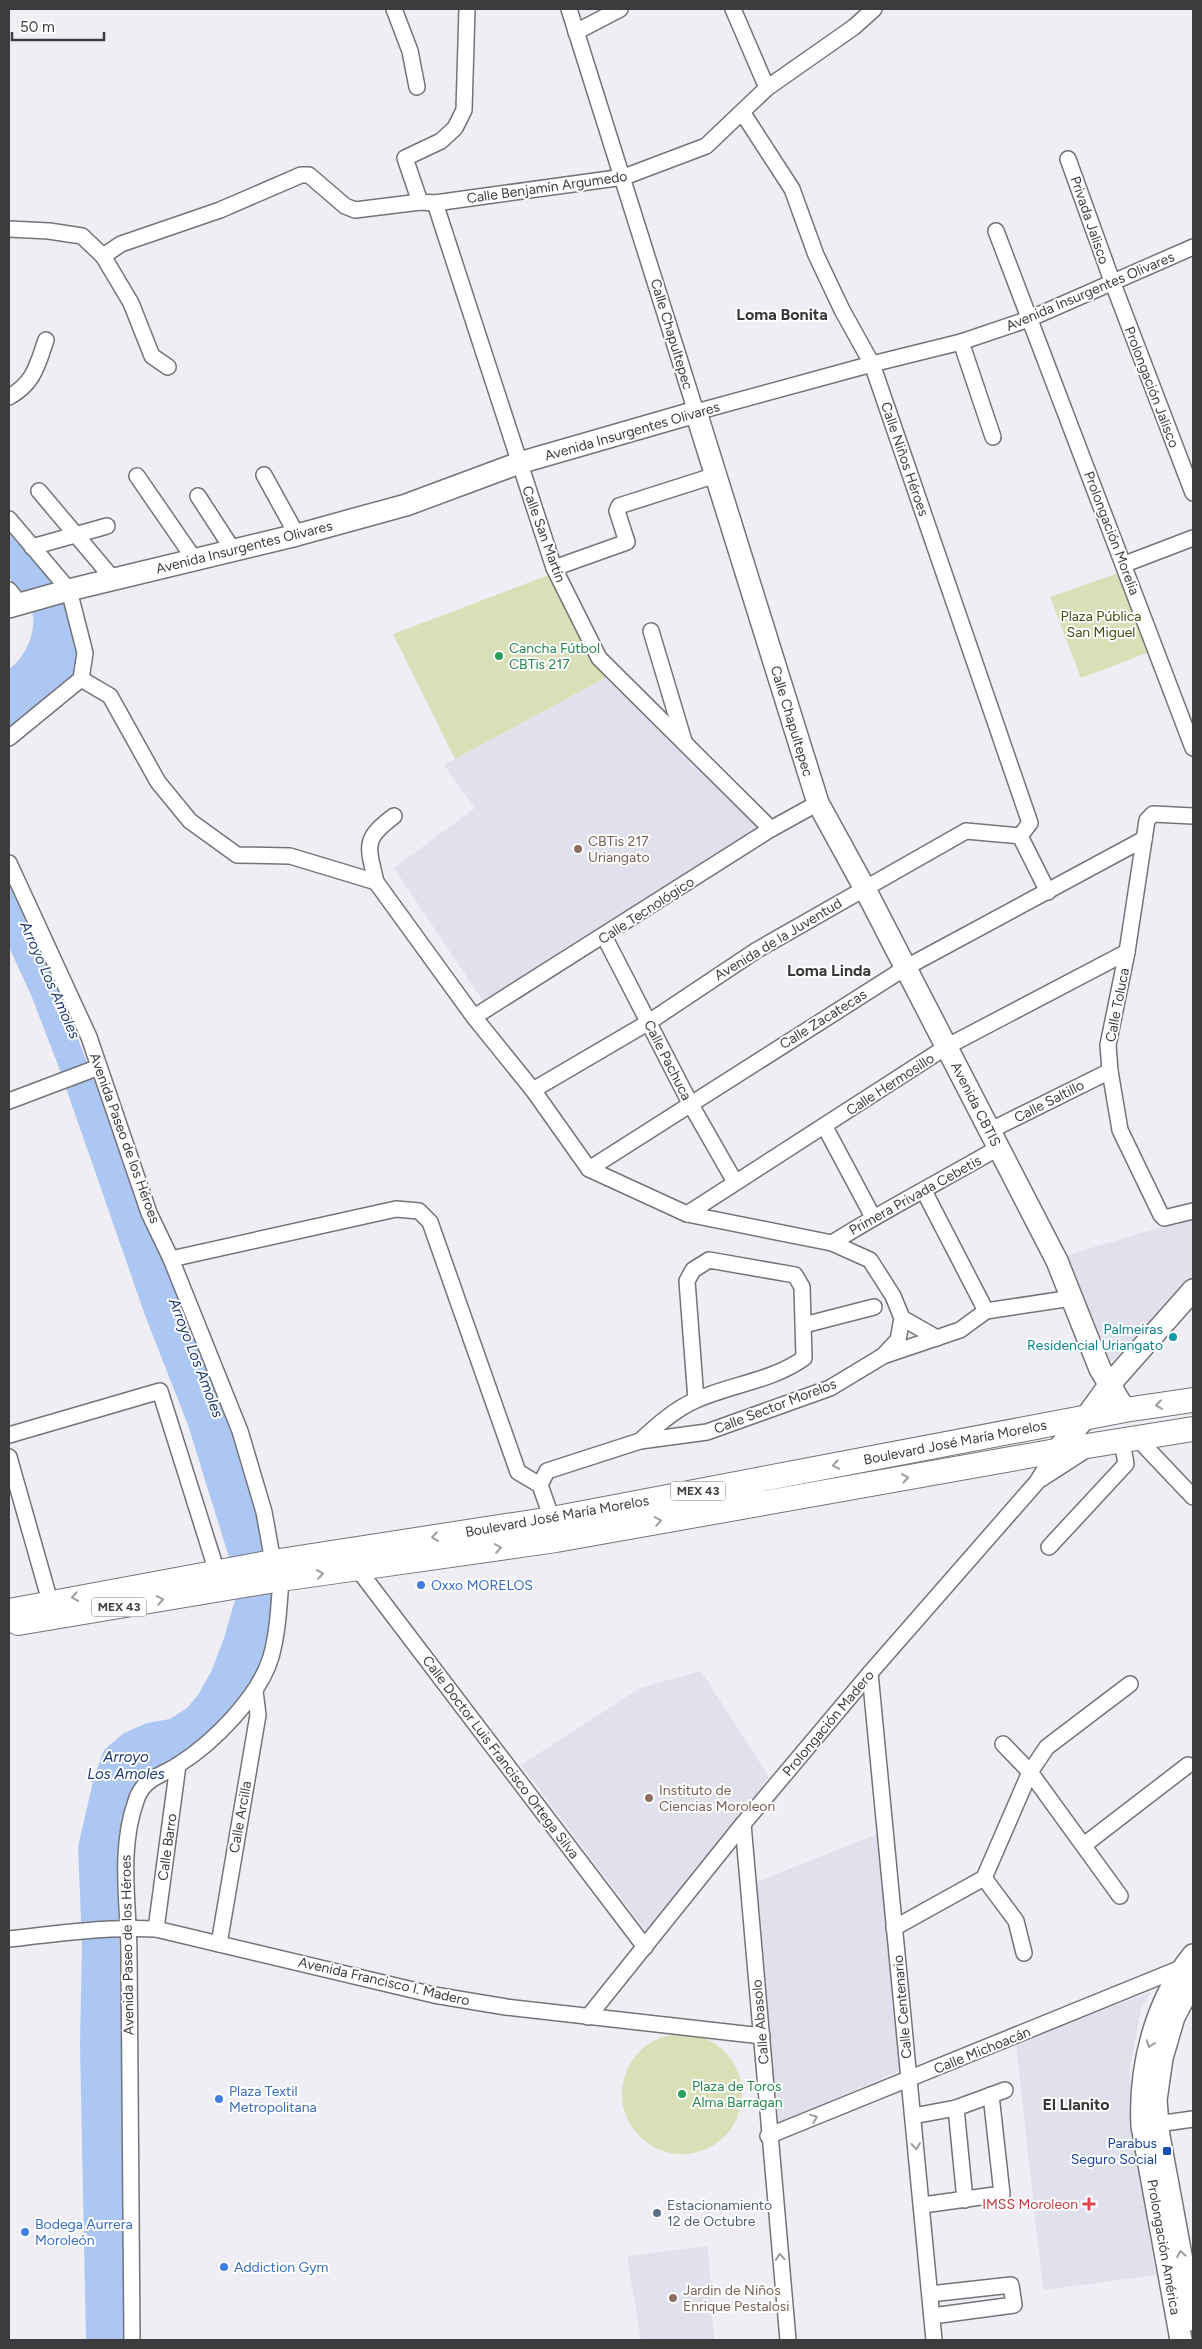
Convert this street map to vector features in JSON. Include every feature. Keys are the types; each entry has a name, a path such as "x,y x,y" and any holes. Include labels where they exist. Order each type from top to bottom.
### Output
{"main road":[{"name":"Boulevard José María Morelos","path":"355,1559 552,1519 1086,1417 1193,1400"},
{"path":"1125,1410 1137,1418 1140,1428 1130,1440"},
{"path":"1086,1417 1085,1432 1092,1446"},
{"name":"Boulevard José María Morelos","path":"9,1625 52,1610 224,1577 355,1559 556,1540 1056,1451 1193,1429"},
{"name":"Boulevard José María Morelos","path":"9,1611 52,1610"}],"street":[{"path":"394,9 410,51 417,87"},
{"name":"Calle San Martín","path":"467,9 464,110 455,128 441,141 406,158 428,202 554,568 600,658 771,829"},
{"name":"Calle Chapultepec","path":"569,9 624,177 818,803"},
{"path":"576,32 620,9"},
{"path":"733,9 767,88"},
{"name":"Calle Benjamín Argumedo","path":"103,256 121,244 220,210 301,175 309,175 344,206 355,210 624,177 706,146 767,88 854,27 874,9"},
{"name":"Calle Niños Héroes","path":"742,112 792,189 816,255 842,310 872,364 1030,823 1020,836"},
{"name":"Privada Jalisco","path":"1068,159 1112,281"},
{"path":"9,229 49,231 82,236 103,256 131,303 152,356 168,367"},
{"name":"Prolongación Morelia","path":"996,231 1125,564 1193,748"},
{"name":"Avenida Insurgentes Olivares","path":"16,601 114,580 297,535 406,505 519,463 696,412 961,342 1029,319 1193,247"},
{"name":"Prolongación Jalisco","path":"1112,281 1193,493"},
{"path":"9,397 22,389 34,374 46,340"},
{"path":"961,342 993,436"},
{"path":"264,475 297,535"},
{"path":"554,568 627,542 617,511 619,506 716,475"},
{"path":"137,476 194,560"},
{"path":"39,491 114,580"},
{"path":"198,496 233,550"},
{"path":"9,519 66,591 85,653 81,679 9,738"},
{"path":"32,547 107,526"},
{"path":"1125,564 1193,538"},
{"path":"651,631 684,743"},
{"path":"81,679 110,696 158,782 190,821 237,855 290,856 376,882"},
{"name":"Calle Tecnológico","path":"474,1017 771,829 818,803"},
{"name":"Avenida CBTIS","path":"818,803 864,887 1057,1261 1100,1369 1125,1410"},
{"name":"Calle Toluca","path":"1193,816 1153,814 1146,820 1127,952 1108,1045 1110,1071 1120,1130 1161,1215 1164,1218 1170,1218 1193,1211"},
{"path":"394,816 375,830 370,841 369,851 376,882 474,1017 533,1090 589,1169 687,1214 832,1243 870,1260 893,1296 902,1318 898,1340 883,1356"},
{"name":"Avenida de la Juventud","path":"533,1090 649,1022 757,950 864,887 966,831 1020,836"},
{"path":"1020,836 1048,892"},
{"name":"Calle Zacatecas","path":"589,1169 905,968 1144,839"},
{"name":"Avenida Paseo de los Héroes","path":"9,862 89,1037 96,1068 149,1213 171,1259 240,1431 264,1512 279,1607 270,1657 255,1691 205,1745 178,1765 151,1778 136,1799 125,1849 132,2340"},
{"name":"Calle Pachuca","path":"604,936 691,1104 735,1182"},
{"name":"Calle Hermosillo","path":"687,1214 825,1127 946,1047 954,1045 1127,952"},
{"path":"9,1102 96,1068"},
{"name":"Calle Saltillo","path":"994,1140 1110,1071"},
{"path":"825,1127 873,1217"},
{"name":"Primera Privada Cebetis","path":"832,1243 873,1217 924,1191 994,1140"},
{"path":"924,1191 986,1311"},
{"path":"171,1259 396,1209 419,1211 430,1222 518,1472 540,1486 552,1519"},
{"path":"640,1441 656,1425 696,1400 788,1370 804,1358 802,1287 795,1275 710,1260 693,1270 687,1281 696,1400"},
{"path":"1056,1451 1086,1417 1110,1384 1193,1290"},
{"name":"Calle Sector Morelos","path":"540,1486 547,1470 640,1441 707,1432 830,1388 883,1356 960,1330 986,1311 1072,1298"},
{"path":"804,1325 874,1307"},
{"path":"902,1318 937,1338"},
{"path":"9,1435 160,1391 224,1577"},
{"path":"1130,1440 1193,1497"},
{"path":"1049,1547 1126,1464 1130,1440"},
{"name":"Prolongación Madero","path":"1037,1482 1092,1446"},
{"name":"Prolongación Madero","path":"588,2017 743,1824 870,1673 1037,1482 1056,1451"},
{"path":"9,1457 52,1610"},
{"name":"Calle Doctor Luis Francisco Ortega Silva","path":"355,1559 645,1947"},
{"name":"Calle Centenario","path":"870,1673 909,2080 923,2205 934,2340"},
{"path":"894,1928 984,1878 1030,1772 1046,1747 1130,1684"},
{"name":"Calle Arcilla","path":"219,1944 258,1715 255,1691"},
{"path":"1003,1744 1030,1772 1120,1896"},
{"name":"Calle Barro","path":"156,1929 178,1765"},
{"path":"1084,1845 1188,1765"},
{"name":"Calle Abasolo","path":"743,1824 762,2036 768,2136 788,2340"},
{"path":"984,1878 1016,1920 1024,1953"},
{"name":"Avenida Francisco I. Madero","path":"9,1939 78,1931 126,1928 156,1929 434,1994 506,2007 762,2036"},
{"name":"Calle Michoacán","path":"768,2136 1191,1966"},
{"name":"Prolongación América","path":"1191,1966 1162,2058 1156,2100 1149,2125 1183,2285 1193,2320"},
{"path":"913,2116 956,2108 998,2092 1002,2194 923,2205"},
{"path":"956,2108 964,2200"},
{"path":"1149,2125 1193,2119"},
{"path":"930,2294 1011,2285 1014,2305 932,2316"},
{"name":"Prolongación América","path":"1181,2340 1183,2285"}],"shaded area":[{"name":"CBTis 217 Uriangato","path":"605,678 765,829 487,1007 394,868 475,808 444,765"},
{"path":"1193,1217 1193,1280 1108,1365 1083,1293 1065,1256"},
{"name":"Instituto de Ciencias Moroleon","path":"701,1671 769,1777 647,1933 521,1765 640,1688"},
{"path":"879,1833 903,2069 771,2127 754,1883"},
{"name":"IMSS Moroleon","path":"1151,1992 1141,2009 1130,2068 1132,2133 1156,2275 1043,2290 1016,2043"},
{"name":"Jardin de Niños Enrique Pestalosi","path":"708,2246 714,2340 641,2340 627,2256"}],"green space":[{"name":"Plaza Pública San Miguel","path":"1121,572 1152,651 1081,678 1050,597"},
{"name":"Cancha Fútbol CBTis 217","path":"554,573 605,678 455,759 393,634"},
{"name":"Plaza de Toros Alma Barragan","path":"682,2034 705,2038 725,2051 738,2071 742,2094 738,2117 725,2137 705,2150 682,2154 659,2150 639,2137 626,2117 622,2094 626,2071 639,2051 659,2038"}],"water":[{"path":"9,524 33,555 59,597 78,640 80,660 74,681 9,734 9,669 22,656 27,647 31,638 33,618 27,600 10,578 8,569"},
{"name":"Arroyo Los Amoles","path":"9,878 51,969 233,1426 266,1526 276,1616 259,1677 205,1741 150,1776 120,1849 118,1906 121,1981 128,2057 130,2340 86,2340 80,2045 82,1942 78,1847 94,1777 104,1750 124,1733 147,1723 170,1719 187,1708 198,1695 212,1670 224,1638 237,1593 232,1567 188,1425 146,1318 58,1065 31,995 9,947"}],"place":[{"name":"Cancha Fútbol CBTis 217","path":"499,656"},
{"name":"CBTis 217 Uriangato","path":"578,849"},
{"name":"Palmeiras Residencial Uriangato","path":"1173,1337"},
{"name":"Oxxo MORELOS","path":"421,1585"},
{"name":"Instituto de Ciencias Moroleon","path":"649,1798"},
{"name":"Plaza de Toros Alma Barragan","path":"682,2094"},
{"name":"Plaza Textil Metropolitana","path":"219,2099"},
{"name":"Parabus Seguro Social","path":"1167,2151"},
{"name":"IMSS Moroleon","path":"1089,2204"},
{"name":"Estacionamiento 12 de Octubre","path":"657,2213"},
{"name":"Bodega Aurrera Moroleón","path":"25,2232"},
{"name":"Addiction Gym","path":"224,2267"},
{"name":"Jardin de Niños Enrique Pestalosi","path":"673,2298"}],"district":[{"name":"Loma Bonita","path":"782,314"},
{"name":"Loma Linda","path":"829,970"},
{"name":"El Llanito","path":"1076,2104"}]}
